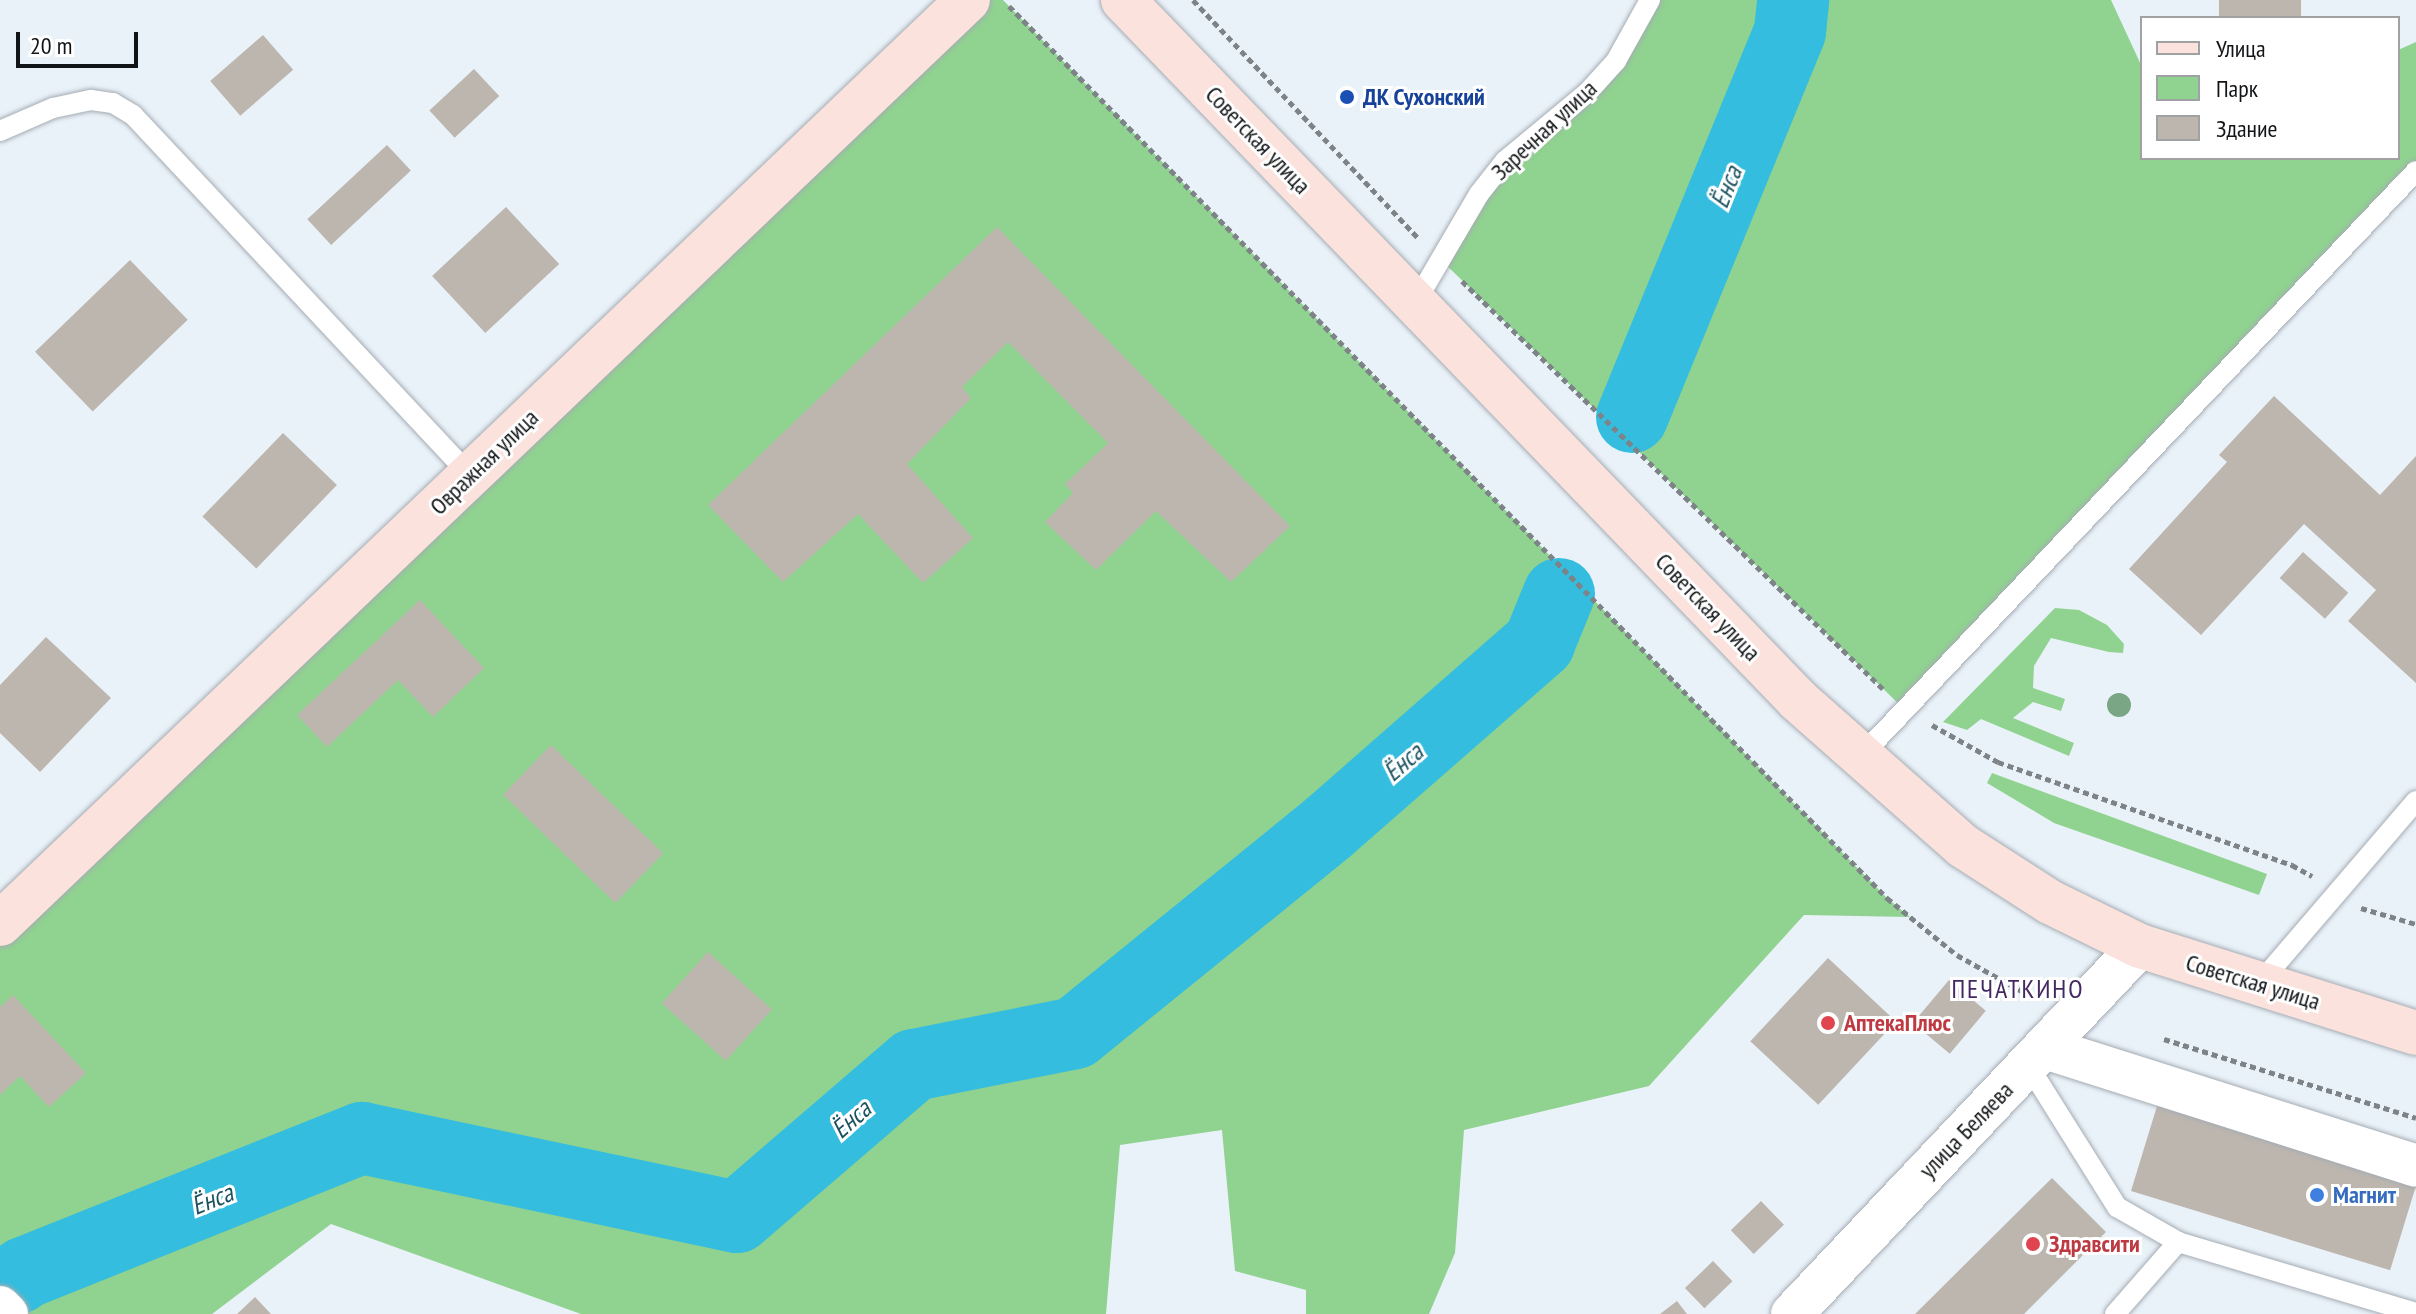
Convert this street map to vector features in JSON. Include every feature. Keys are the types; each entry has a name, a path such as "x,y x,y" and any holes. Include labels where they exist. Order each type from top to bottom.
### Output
{"main road":[{"name":"Овражная улица","path":"0,924 968,0"},
{"name":"Советская улица","path":"1123,0 1798,700 1859,758 1963,846 2050,902 2140,946 2416,1033"}],"street":[{"name":"улица Беляева","path":"1792,1314 2140,946"},
{"path":"2048,1044 2416,1166"},
{"path":"0,1307 7,1314"}],"lane":[{"name":"Заречная улица","path":"1415,303 1479,194 1505,161 1588,92 1616,61 1650,0"},
{"path":"0,131 53,108 91,100 113,103 133,115 470,475"},
{"path":"1859,758 2416,171"},
{"path":"2259,984 2416,801"},
{"path":"2048,1044 2117,1207 2178,1242 2416,1313"},
{"path":"2115,1314 2178,1242"}],"path":[{"path":"1003,0 1887,898 1957,955 2048,1044"},
{"path":"1193,0 1440,259 1905,710 1998,762 2307,871 2331,900 2416,924"}],"green space":[{"path":"968,0 1003,0 1887,898 1910,917 1804,915 1649,1086 1464,1130 1455,1253 1429,1314 1306,1314 1306,1290 1235,1271 1222,1130 1120,1145 1106,1314 581,1314 331,1224 212,1314 7,1314 0,1307 0,924"},
{"path":"1650,0 2111,0 2140,63 2140,160 2400,160 2400,49 2416,42 2416,165 1905,710 1440,259 1479,194 1588,92"},
{"path":"2055,608 2079,610 2107,625 2124,644 2123,653 2109,652 2051,638 2034,666 2033,688 2065,699 2061,711 2033,702 2013,718 2074,743 2069,756 1981,719 1967,730 1943,722"},
{"path":"1992,773 2267,874 2259,895 2054,823 1987,783"}],"building":[{"path":"2219,0 2301,0 2301,16 2219,16"},
{"path":"263,35 293,70 240,116 210,81"},
{"path":"474,69 499,96 455,138 429,111"},
{"path":"387,145 411,171 331,245 307,219"},
{"path":"506,207 559,264 485,333 432,276"},
{"path":"997,227 1290,526 1231,582 1156,511 1096,570 1045,522 1073,493 1065,484 1108,443 1008,342 962,387 971,398 907,464 973,538 923,583 858,514 783,582 708,505"},
{"path":"130,260 188,320 93,411 35,352"},
{"path":"2274,396 2380,495 2416,456 2416,683 2348,621 2376,590 2304,524 2201,635 2129,569 2227,462 2219,455"},
{"path":"283,433 337,485 256,569 202,516"},
{"path":"2303,552 2348,593 2325,619 2280,578"},
{"path":"420,600 484,668 433,717 398,680 327,747 297,715"},
{"path":"46,637 111,698 40,772 0,733 0,685"},
{"path":"551,745 663,853 615,903 503,795"},
{"path":"708,952 772,1010 726,1061 662,1003"},
{"path":"1828,958 1896,1021 1818,1105 1750,1041"},
{"path":"1949,980 1986,1011 1950,1054 1913,1023"},
{"path":"13,995 86,1073 49,1107 20,1076 0,1095 0,1007"},
{"path":"2157,1106 2416,1185 2390,1270 2131,1191"},
{"path":"2052,1178 2106,1232 2024,1314 1915,1314"},
{"path":"1761,1201 1784,1225 1754,1254 1731,1230"},
{"path":"1713,1261 1732,1281 1704,1308 1685,1288"},
{"path":"255,1297 271,1314 237,1314"},
{"path":"1677,1301 1687,1314 1660,1314"}],"waterway":[{"name":"Ёнса","path":"1632,417 1790,31 1793,0"},
{"name":"Ёнса","path":"18,1278 362,1138 737,1217 914,1065 1075,1033 1328,828 1539,643 1559,594"}],"place":[{"name":"ДК Сухонский","path":"1347,97"},
{"name":"АптекаПлюс","path":"1828,1023"},
{"name":"Магнит","path":"2317,1195"},
{"name":"Здравсити","path":"2033,1244"}],"district":[{"name":"ПЕЧАТКИНО","path":"2018,989"}]}
